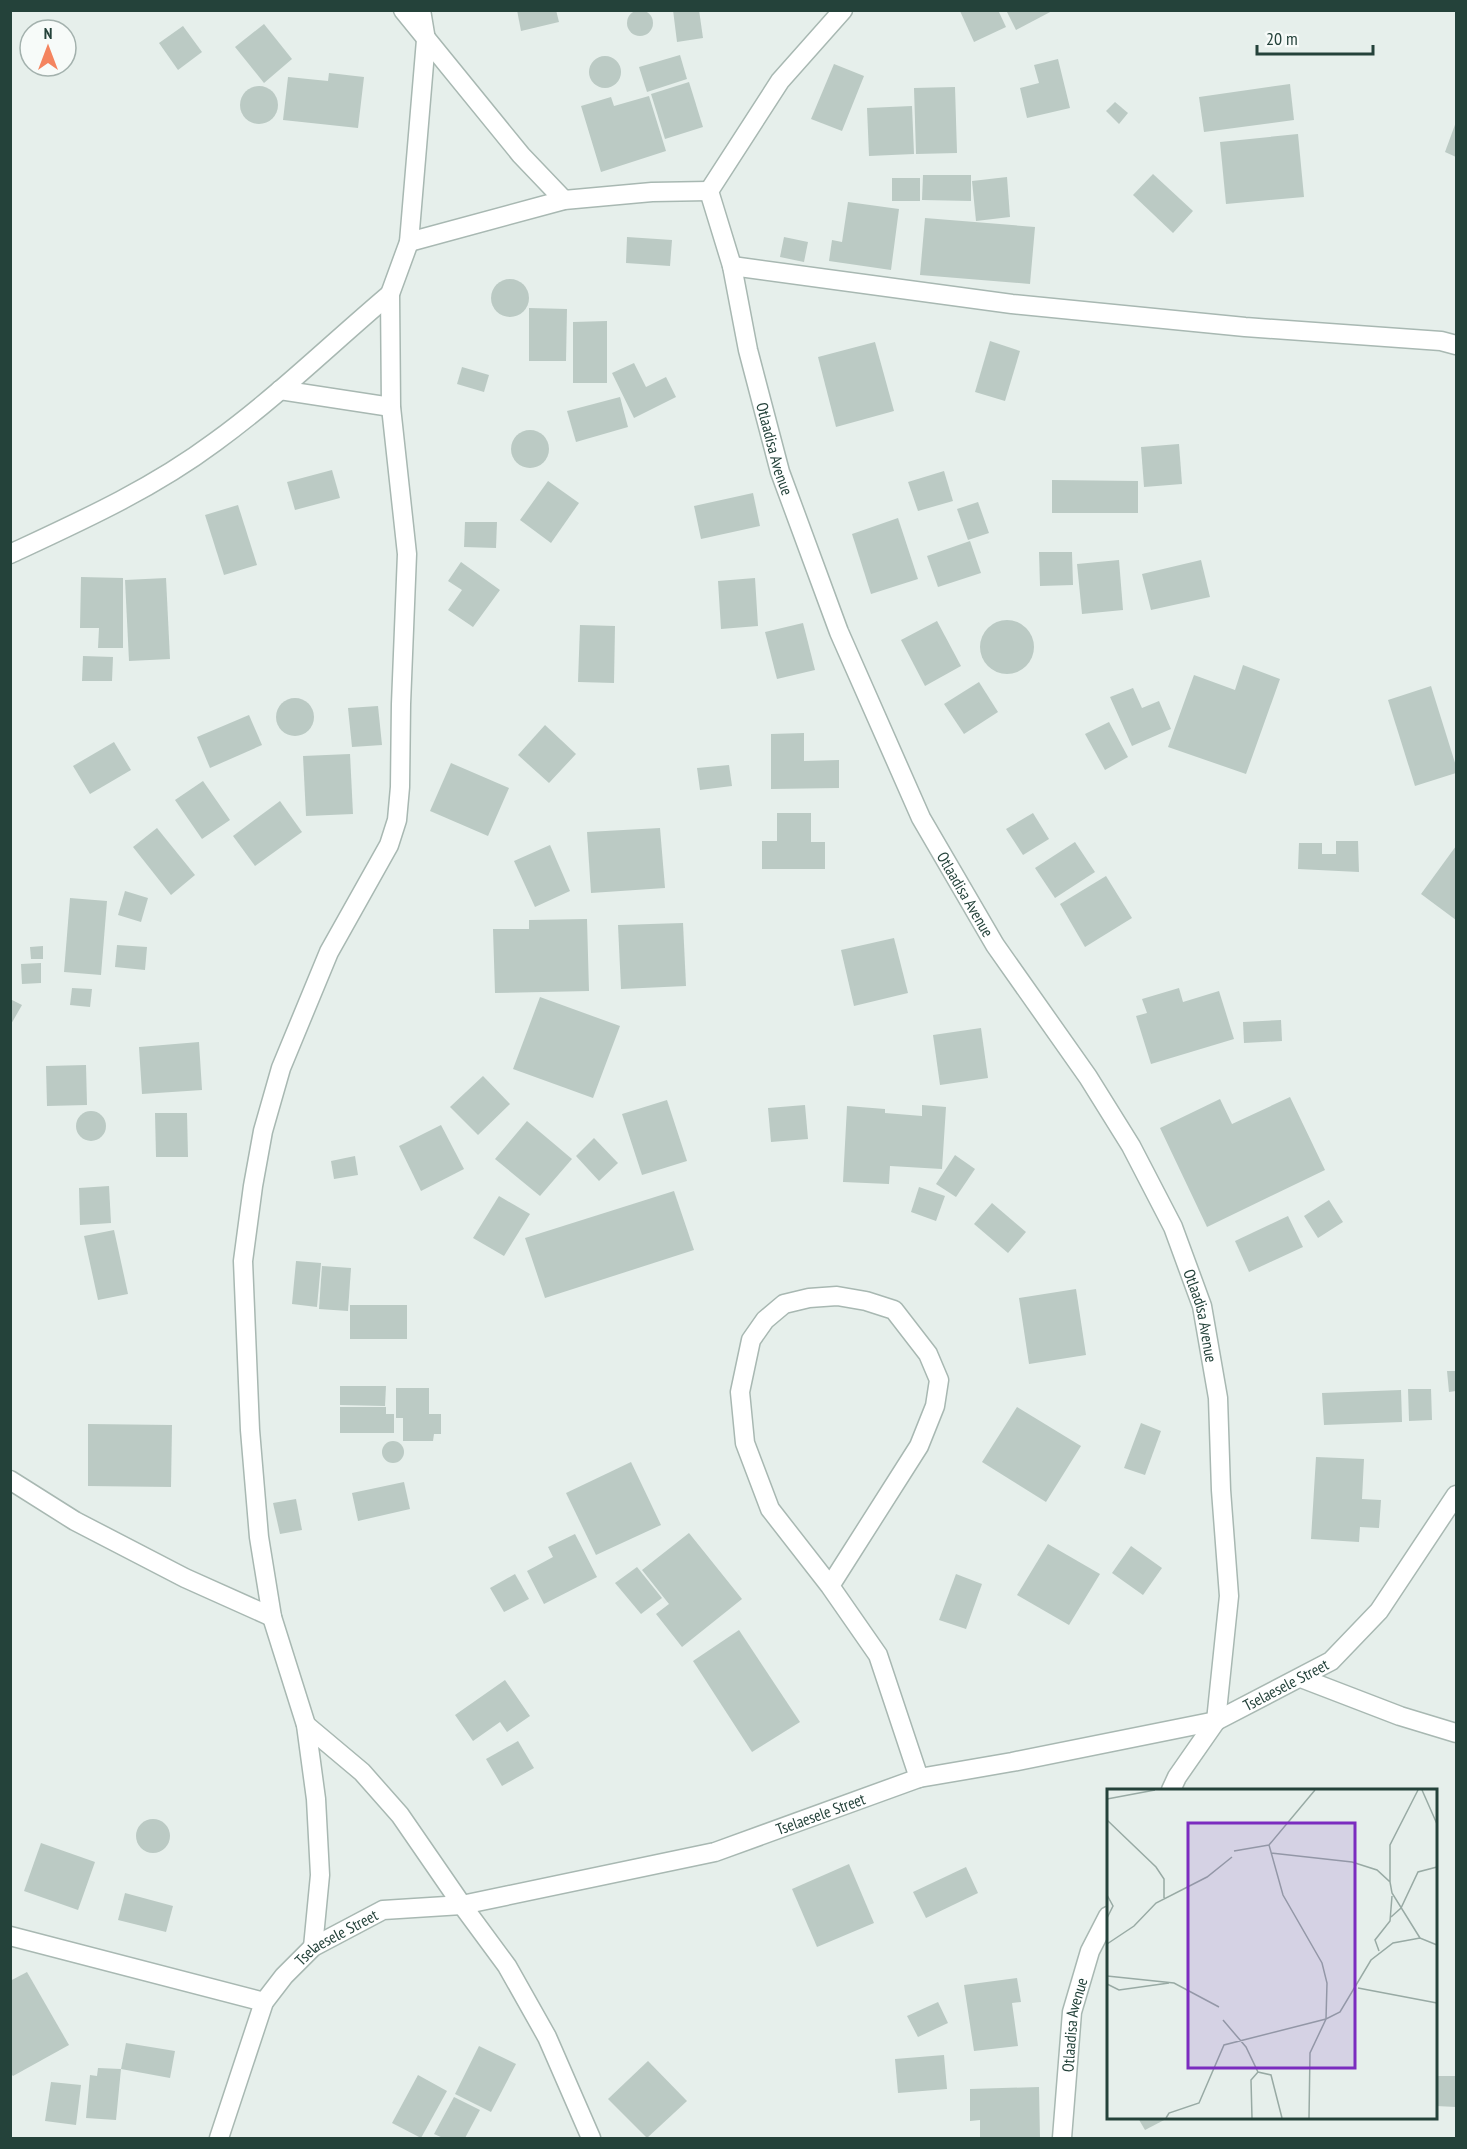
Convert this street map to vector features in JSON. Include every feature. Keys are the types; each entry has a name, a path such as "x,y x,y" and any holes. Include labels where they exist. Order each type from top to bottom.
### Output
{"street":[{"path":"403,10 521,155 564,200"},
{"path":"313,1947 320,1875 316,1799 306,1725 272,1617 259,1538 252,1451 243,1261 263,1131 281,1068 329,952 389,845 397,820 407,554 391,407 390,294 409,242 426,40 421,10"},
{"path":"409,242 564,200 652,192 709,191 780,81 843,10"},
{"name":"Otlaadisa Avenue","path":"709,191 732,266 748,350 780,472 839,632 921,818 995,945 1088,1077 1131,1146 1173,1227 1202,1306 1218,1398 1221,1490 1229,1596 1215,1721 1177,1777 1172,1789"},
{"path":"732,266 1012,304 1456,345"},
{"path":"10,554 111,507 166,476 216,442 280,390 390,294"},
{"path":"280,390 391,407"},
{"path":"830,1586 919,1446 935,1406 939,1380 928,1353 894,1310 866,1301 837,1296 809,1298 784,1304 765,1320 751,1340 741,1392 745,1443 770,1509 830,1586 878,1655 919,1778"},
{"path":"10,1480 75,1521 185,1578 272,1617"},
{"name":"Tselaesele Street","path":"219,2139 264,2002 284,1976 313,1947 383,1910 462,1905 715,1852 919,1778 1012,1762 1215,1721 1301,1678 1331,1660 1378,1611 1456,1494"},
{"path":"1301,1678 1400,1716 1456,1733"},
{"path":"306,1725 362,1772 400,1815 507,1966 541,2027 591,2139"},
{"name":"Otlaadisa Avenue","path":"1062,2139 1072,2012 1090,1951 1107,1918"},
{"path":"10,1936 264,2002"}],"building":[{"path":"517,10 556,10 559,22 521,31"},
{"path":"640,10 649,14 653,23 649,32 640,36 631,32 627,23 631,14"},
{"path":"673,10 699,10 703,38 677,42"},
{"path":"998,10 1006,27 974,42 960,11"},
{"path":"1006,10 1054,10 1016,30"},
{"path":"264,24 292,59 264,83 235,47"},
{"path":"183,26 202,52 178,70 159,43"},
{"path":"680,55 687,79 647,92 639,67"},
{"path":"605,56 616,61 621,72 616,83 605,88 594,83 589,72 594,61"},
{"path":"1058,59 1070,108 1027,118 1020,88 1039,83 1034,65"},
{"path":"834,64 864,76 842,131 811,119"},
{"path":"329,73 364,77 358,128 283,120 288,77 328,81"},
{"path":"689,82 703,127 665,139 651,94"},
{"path":"1290,84 1294,120 1204,132 1199,97"},
{"path":"259,86 272,92 278,105 272,118 259,124 246,118 240,105 246,92"},
{"path":"955,87 957,153 916,154 914,88"},
{"path":"649,96 666,151 601,172 581,106 611,97 614,106"},
{"path":"1115,102 1128,113 1119,124 1106,111"},
{"path":"912,106 914,154 869,156 867,108"},
{"path":"1456,122 1456,157 1445,152"},
{"path":"1298,134 1304,197 1226,204 1220,142"},
{"path":"1153,174 1193,211 1173,233 1133,195"},
{"path":"923,175 971,175 971,201 922,200"},
{"path":"1007,177 1010,217 976,221 972,181"},
{"path":"892,178 920,178 920,201 892,201"},
{"path":"848,202 899,209 891,270 829,261 832,240 842,242"},
{"path":"925,218 1035,227 1030,284 920,275"},
{"path":"627,237 672,240 670,266 626,263"},
{"path":"784,237 808,242 804,262 780,257"},
{"path":"510,279 523,285 529,298 523,311 510,317 497,311 491,298 497,285"},
{"path":"529,308 567,309 566,361 529,361"},
{"path":"607,321 607,383 573,383 573,322"},
{"path":"990,341 1020,351 1005,401 975,392"},
{"path":"875,342 894,411 836,427 818,357"},
{"path":"634,363 646,387 666,377 676,397 634,418 612,373"},
{"path":"462,367 489,375 484,392 457,384"},
{"path":"620,397 628,427 576,442 567,411"},
{"path":"530,430 543,436 549,449 543,462 530,468 517,462 511,449 517,436"},
{"path":"1179,444 1182,484 1144,487 1141,447"},
{"path":"332,470 340,498 295,510 287,482"},
{"path":"944,471 953,501 918,511 908,482"},
{"path":"1052,480 1138,481 1138,513 1052,513"},
{"path":"548,481 579,503 551,543 520,520"},
{"path":"753,493 760,526 701,539 694,506"},
{"path":"978,502 989,533 968,540 957,509"},
{"path":"238,505 257,565 224,575 205,515"},
{"path":"898,518 918,579 871,594 852,534"},
{"path":"465,522 497,522 496,548 464,547"},
{"path":"970,541 981,573 938,587 927,556"},
{"path":"1039,552 1072,552 1073,585 1040,586"},
{"path":"1119,560 1123,610 1082,614 1077,564"},
{"path":"1201,560 1210,597 1151,610 1142,574"},
{"path":"461,562 500,590 473,627 448,610 462,590 448,581"},
{"path":"81,577 123,578 123,648 98,648 99,628 80,628"},
{"path":"166,578 170,659 129,661 125,580"},
{"path":"755,578 758,626 721,629 718,581"},
{"path":"1002,620 1012,620 1022,624 1030,632 1034,647 1030,662 1022,670 1012,674 1002,674 992,670 984,662 980,652 980,642 984,632 992,624"},
{"path":"937,621 961,666 925,686 901,640"},
{"path":"803,623 815,670 777,679 765,632"},
{"path":"580,625 615,626 614,683 578,682"},
{"path":"83,656 113,657 112,681 82,681"},
{"path":"1243,665 1280,679 1246,774 1168,747 1194,675 1235,690"},
{"path":"979,682 998,712 964,734 944,704"},
{"path":"1431,686 1456,766 1456,773 1415,786 1388,700"},
{"path":"1133,688 1142,708 1159,701 1171,729 1132,746 1110,697"},
{"path":"295,698 308,704 314,717 308,730 295,736 282,730 276,717 282,704"},
{"path":"378,706 382,745 352,747 348,708"},
{"path":"249,715 262,745 210,768 197,737"},
{"path":"1109,722 1128,757 1105,770 1085,734"},
{"path":"545,725 576,754 549,783 518,755"},
{"path":"804,733 804,761 839,760 839,788 771,789 771,734"},
{"path":"114,742 131,770 90,794 73,766"},
{"path":"350,754 353,814 306,816 303,756"},
{"path":"451,763 509,788 488,836 430,811"},
{"path":"729,765 732,786 700,790 697,768"},
{"path":"203,781 230,820 202,839 175,800"},
{"path":"280,801 302,832 255,866 233,836"},
{"path":"777,813 811,813 811,842 825,842 825,869 762,869 762,841 777,841"},
{"path":"1033,813 1049,839 1023,855 1006,829"},
{"path":"157,828 195,875 171,895 133,847"},
{"path":"660,828 665,888 591,893 587,832"},
{"path":"1336,841 1358,841 1359,872 1298,869 1299,843 1322,843 1322,854 1336,854"},
{"path":"1075,842 1095,872 1055,898 1035,868"},
{"path":"550,845 570,891 535,907 514,861"},
{"path":"1456,846 1456,920 1421,894"},
{"path":"1106,876 1132,918 1085,947 1060,904"},
{"path":"125,891 148,898 141,922 118,915"},
{"path":"70,898 107,901 101,975 64,972"},
{"path":"587,919 589,991 495,993 493,929 529,929 529,920"},
{"path":"683,923 686,986 621,989 618,925"},
{"path":"894,938 908,993 854,1006 841,950"},
{"path":"117,945 147,947 145,970 115,967"},
{"path":"43,946 43,959 31,959 30,947"},
{"path":"41,963 41,983 22,984 21,964"},
{"path":"72,988 92,989 90,1007 70,1005"},
{"path":"1179,988 1183,1002 1219,991 1234,1039 1151,1064 1136,1016 1147,1013 1142,999"},
{"path":"540,997 620,1026 593,1098 513,1069"},
{"path":"10,999 22,1005 10,1026"},
{"path":"1281,1020 1282,1041 1244,1043 1243,1022"},
{"path":"981,1028 988,1078 940,1085 933,1035"},
{"path":"199,1042 202,1090 142,1094 139,1047"},
{"path":"86,1065 87,1105 47,1106 46,1066"},
{"path":"483,1076 510,1104 478,1135 450,1107"},
{"path":"1290,1097 1325,1170 1207,1227 1160,1128 1220,1099 1232,1124"},
{"path":"667,1100 687,1161 642,1175 622,1114"},
{"path":"805,1105 808,1139 771,1142 768,1108"},
{"path":"922,1105 946,1107 942,1169 890,1166 889,1184 843,1182 847,1106 885,1109 885,1113 922,1116"},
{"path":"91,1111 101,1116 106,1126 101,1136 91,1141 81,1136 76,1126 81,1116"},
{"path":"155,1113 187,1113 188,1157 156,1157"},
{"path":"527,1121 572,1159 540,1196 495,1159"},
{"path":"441,1125 464,1169 421,1191 399,1146"},
{"path":"594,1138 618,1163 599,1181 576,1156"},
{"path":"955,1155 975,1169 956,1197 936,1184"},
{"path":"355,1156 358,1175 334,1179 331,1161"},
{"path":"109,1186 111,1223 80,1225 79,1188"},
{"path":"919,1187 945,1196 936,1221 911,1212"},
{"path":"674,1191 694,1250 545,1298 525,1238"},
{"path":"499,1196 530,1214 504,1256 473,1238"},
{"path":"1329,1200 1343,1222 1318,1238 1304,1216"},
{"path":"992,1203 1026,1232 1008,1253 974,1224"},
{"path":"1288,1216 1303,1247 1249,1272 1235,1241"},
{"path":"114,1230 128,1294 98,1300 84,1236"},
{"path":"296,1261 321,1263 317,1307 292,1304"},
{"path":"322,1266 351,1268 348,1311 319,1309"},
{"path":"1076,1289 1086,1355 1029,1364 1019,1298"},
{"path":"350,1305 407,1305 407,1339 350,1339"},
{"path":"1447,1371 1456,1371 1456,1391 1449,1392"},
{"path":"340,1386 386,1386 385,1406 340,1405"},
{"path":"396,1388 429,1388 429,1414 441,1414 441,1434 434,1434 433,1441 403,1441 403,1418 396,1418"},
{"path":"1408,1389 1431,1389 1432,1420 1409,1421"},
{"path":"1401,1390 1402,1422 1324,1425 1322,1393"},
{"path":"340,1407 386,1407 386,1414 394,1414 394,1433 340,1433"},
{"path":"1017,1407 1081,1446 1046,1502 982,1462"},
{"path":"1141,1423 1161,1431 1145,1475 1124,1468"},
{"path":"88,1424 172,1425 171,1487 88,1486"},
{"path":"393,1441 401,1444 404,1452 401,1460 393,1463 385,1460 382,1452 385,1444"},
{"path":"1316,1457 1364,1459 1362,1499 1381,1500 1379,1528 1360,1527 1359,1542 1311,1539"},
{"path":"631,1462 661,1525 596,1555 566,1493"},
{"path":"404,1482 410,1509 358,1521 352,1493"},
{"path":"296,1499 302,1530 280,1534 273,1503"},
{"path":"689,1533 742,1599 682,1647 656,1614 669,1604 642,1570"},
{"path":"575,1534 597,1577 544,1604 527,1571 553,1557 548,1547"},
{"path":"1048,1544 1100,1574 1069,1625 1017,1595"},
{"path":"1131,1546 1162,1568 1143,1595 1112,1573"},
{"path":"637,1567 662,1598 641,1614 615,1583"},
{"path":"515,1574 529,1599 504,1612 490,1588"},
{"path":"956,1574 982,1584 966,1629 939,1620"},
{"path":"739,1630 800,1722 752,1752 693,1661"},
{"path":"505,1680 530,1716 507,1732 500,1722 473,1741 455,1715"},
{"path":"518,1741 534,1768 502,1786 486,1759"},
{"path":"153,1819 165,1824 170,1836 165,1848 153,1853 141,1848 136,1836 141,1824"},
{"path":"41,1843 95,1862 78,1910 24,1891"},
{"path":"849,1864 874,1923 817,1947 792,1889"},
{"path":"966,1867 978,1893 926,1918 913,1892"},
{"path":"125,1893 173,1906 166,1932 118,1920"},
{"path":"27,1972 69,2045 13,2076 10,2073 10,1981"},
{"path":"1017,1978 1021,2002 1012,2003 1018,2046 974,2051 964,1985"},
{"path":"938,2002 948,2023 918,2037 907,2016"},
{"path":"126,2043 175,2051 170,2078 121,2069"},
{"path":"479,2046 516,2064 491,2112 455,2094"},
{"path":"944,2055 947,2089 898,2093 895,2059"},
{"path":"648,2061 687,2101 647,2138 608,2099"},
{"path":"98,2068 121,2069 116,2120 86,2118 90,2075 97,2076"},
{"path":"418,2075 447,2091 421,2138 392,2123"},
{"path":"1437,2076 1456,2076 1456,2107 1437,2106"},
{"path":"51,2082 81,2085 76,2125 45,2121"},
{"path":"1039,2087 1040,2138 980,2138 980,2120 970,2121 970,2089"},
{"path":"454,2097 480,2110 465,2138 443,2138 434,2134"},
{"path":"1139,2119 1166,2119 1145,2130"}]}
